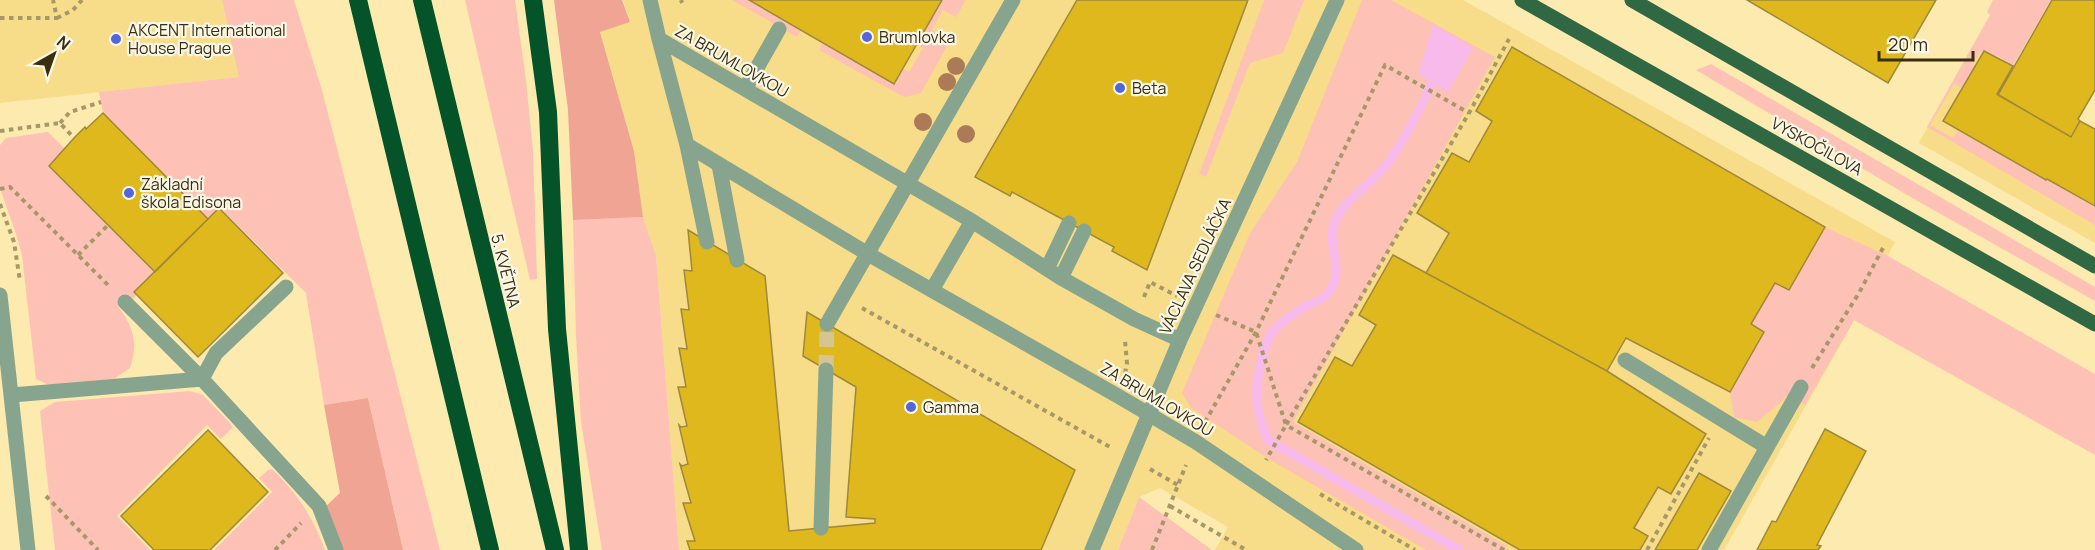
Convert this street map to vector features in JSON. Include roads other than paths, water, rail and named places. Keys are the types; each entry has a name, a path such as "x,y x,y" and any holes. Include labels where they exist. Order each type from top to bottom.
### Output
{"highway":[{"path":"358,0 490,550"},
{"name":"5. KVĚTNA","path":"422,0 555,550"},
{"path":"533,0 548,112 557,329 579,550"}],"main road":[{"name":"VYSKOČILOVA","path":"1522,0 2095,324"},
{"name":"VYSKOČILOVA","path":"1632,0 2095,266"}],"street":[{"path":"650,0 659,39"},
{"path":"827,324 1013,0"},
{"name":"VÁCLAVA SEDLÁČKA","path":"1092,550 1180,340 1337,0"},
{"path":"745,89 778,30"},
{"name":"ZA BRUMLOVKOU","path":"659,39 972,221 1061,278 1134,319 1180,340"},
{"name":"ZA BRUMLOVKOU","path":"659,39 687,145 868,254 1196,442 1356,550"},
{"path":"687,145 707,242"},
{"path":"718,165 737,260"},
{"path":"932,290 972,221"},
{"path":"1047,269 1069,223"},
{"path":"1061,278 1084,231"},
{"path":"202,379 216,353 286,287"},
{"path":"0,295 28,550"},
{"path":"125,303 202,379 319,506 336,550"},
{"path":"1625,360 1767,447"},
{"path":"821,528 826,370"},
{"path":"12,395 202,379"},
{"path":"1709,550 1801,387"}],"waterway":[{"path":"1433,82 1391,159 1352,198 1336,219 1332,237 1336,271 1331,289 1321,299 1285,320 1271,333 1260,364 1257,396 1260,417 1268,440 1459,550"}],"tunnel":[{"path":"826,370 827,324"}],"place":[{"name":"Brumlovka","path":"867,37"},
{"name":"AKCENT International House Prague","path":"116,39"},
{"name":"Beta","path":"1120,88"},
{"name":"Základní škola Edisona","path":"129,193"},
{"name":"Gamma","path":"911,407"}]}
